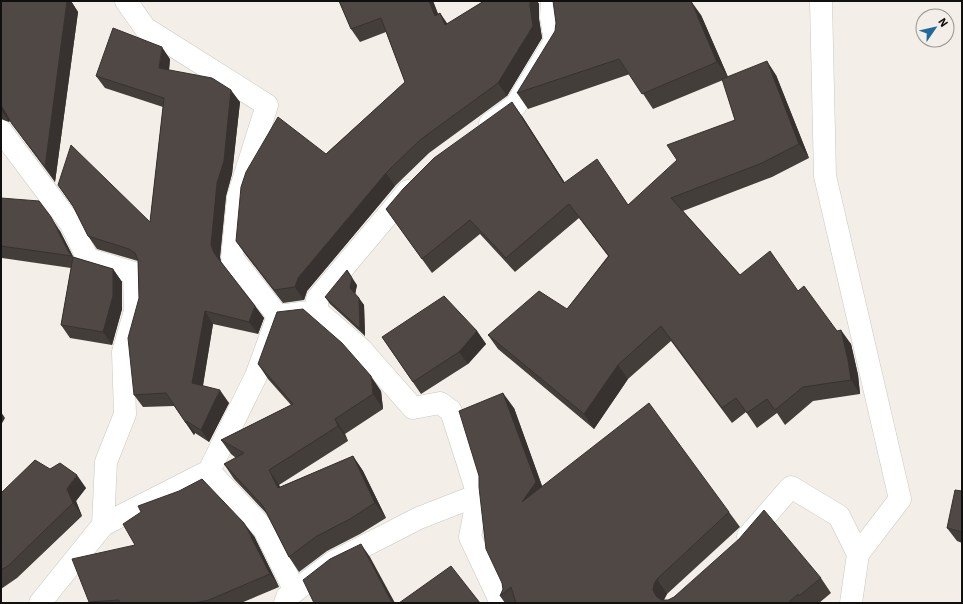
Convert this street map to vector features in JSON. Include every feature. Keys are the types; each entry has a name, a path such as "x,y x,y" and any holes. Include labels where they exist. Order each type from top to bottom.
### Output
{"street":[{"path":"126,1 144,28 267,105 238,197 232,258 278,316"},
{"path":"473,136 516,105 554,42 551,17 552,1"},
{"path":"821,1 825,176 900,499 858,554 850,603"},
{"path":"1,131 71,224 88,260 134,273 135,311 123,352 125,414 106,462 103,525"},
{"path":"317,311 317,299 420,179"},
{"path":"278,316 317,311 361,349 413,408 440,403 451,411 478,495 470,537 501,603"},
{"path":"40,603 103,525 209,471 256,376 278,316"},
{"path":"209,471 264,529 290,597 339,559 419,518 478,495"},
{"path":"735,550 791,487 839,516 858,554"}],"building":[{"path":"1,1 67,1 45,167 12,124 1,105"},
{"path":"339,1 429,1 435,16 440,13 445,25 484,1 530,1 533,26 498,83 420,140 386,173 298,278 295,287 274,290 236,241 241,187 246,172 278,117 326,154 405,82 381,18 351,29"},
{"path":"553,1 691,1 717,62 642,94 619,59 517,93 555,31 556,23"},
{"path":"113,28 162,47 159,68 212,78 231,90 224,161 217,183 211,245 214,253 255,306 249,322 205,311 192,383 220,390 201,430 186,421 186,423 166,393 134,395 128,338 139,298 138,260 135,253 129,249 88,236 73,206 58,185 71,145 150,222 164,98 96,76"},
{"path":"767,61 799,144 762,163 671,198 740,275 770,251 798,291 804,286 837,331 841,330 851,380 803,387 775,410 767,399 747,413 736,398 722,408 661,326 618,365 584,414 488,335 539,291 567,309 609,256 569,204 506,258 470,220 422,259 386,209 403,189 434,158 512,102 564,183 597,159 628,205 677,160 667,145 735,120 722,79"},
{"path":"1,198 39,201 51,217 72,256 1,246"},
{"path":"73,257 113,269 113,296 103,332 61,325"},
{"path":"347,270 352,278 350,288 359,298 360,329 325,297"},
{"path":"444,296 477,331 459,352 413,382 382,337"},
{"path":"303,309 342,343 371,376 373,394 335,419 338,426 269,470 278,488 353,456 375,503 350,519 317,536 289,557 263,506 224,464 244,453 221,440 293,404 258,364 277,312"},
{"path":"503,393 536,482 522,502 649,403 729,512 657,579 653,590 656,596 661,600 668,600 674,597 739,539 764,510 821,578 788,603 516,603 511,587 500,596 503,589 502,583 486,549 479,476 459,411"},
{"path":"35,460 50,469 60,463 77,475 67,489 73,503 8,566 1,570 1,493"},
{"path":"202,479 244,523 270,574 209,600 195,603 120,603 119,600 89,602 72,559 135,545 123,524 141,512 138,506 179,491"},
{"path":"955,490 962,491 962,532 947,528"},
{"path":"361,544 392,603 314,603 303,580 330,559"},
{"path":"451,566 480,603 399,603"}]}
